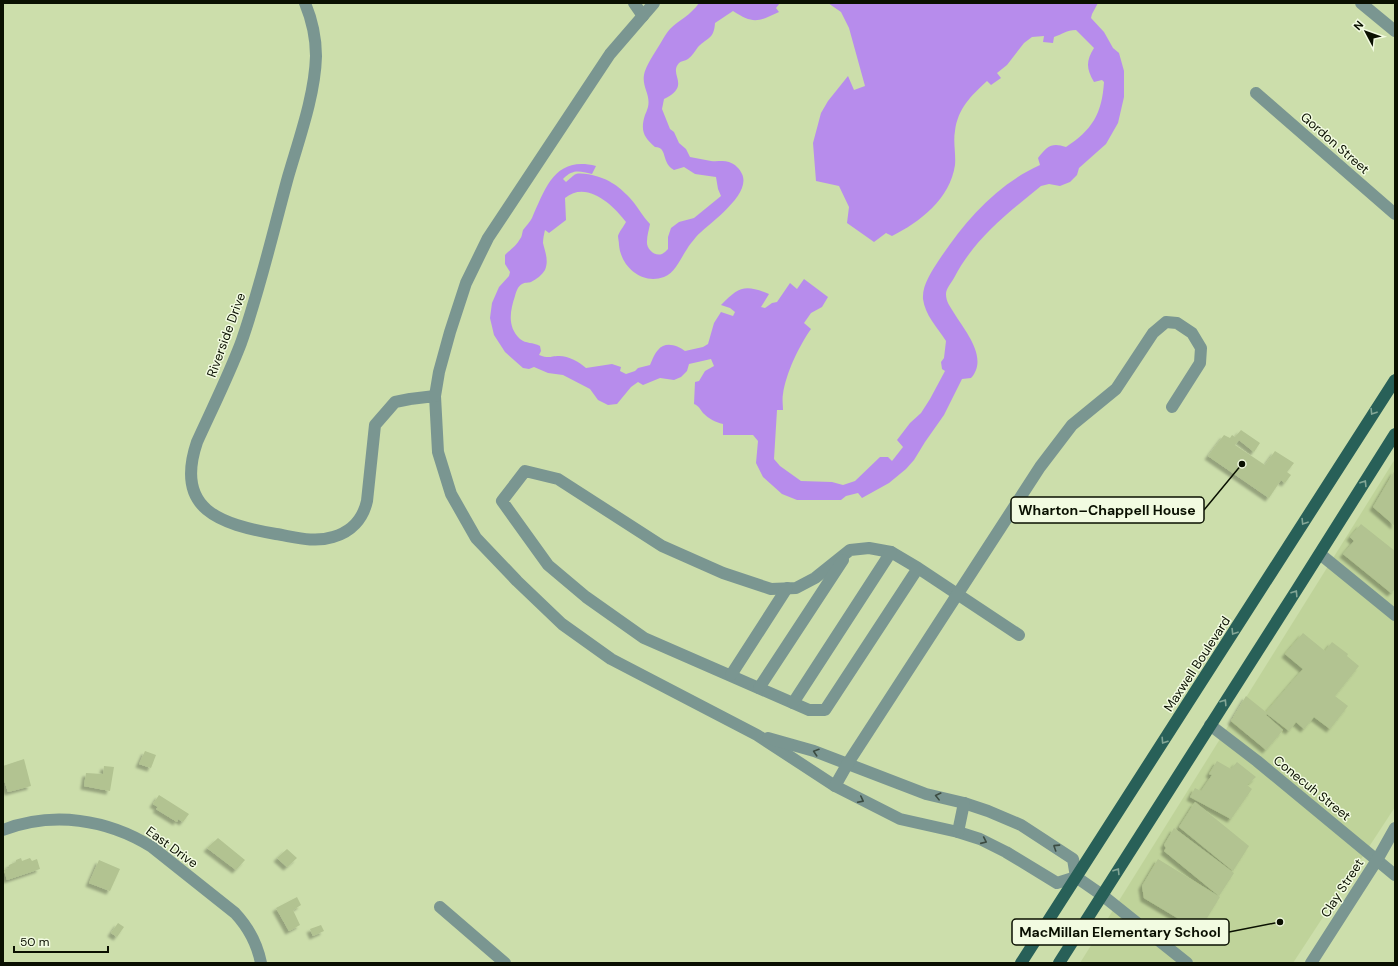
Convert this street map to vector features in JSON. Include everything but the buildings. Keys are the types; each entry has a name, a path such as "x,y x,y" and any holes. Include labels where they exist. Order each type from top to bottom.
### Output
{"main road":[{"name":"Maxwell Boulevard","path":"1021,963 1223,650 1382,398 1395,380"},
{"path":"1059,963 1395,434"}],"street":[{"name":"Riverside Drive","path":"305,3 313,27 316,57 310,94 252,308 228,376 197,442 191,466 193,490 203,506 212,514 228,523 269,533 311,540 322,540 342,534 360,520 365,511 375,425 395,402 435,396"},
{"path":"634,3 643,16"},
{"path":"654,3 610,54 488,238 466,283 446,346 439,372 435,396 438,452 451,494 476,538 517,582 562,624 611,659 757,735 835,786 900,819 958,832 980,840 1006,852 1057,883 1076,877"},
{"path":"1361,3 1395,31"},
{"name":"Gordon Street","path":"1256,93 1395,214"},
{"path":"835,786 848,763 1044,460 1072,425 1116,389 1153,333 1166,322 1177,323 1192,333 1201,348 1200,363 1172,407"},
{"path":"918,568 825,710 809,710 644,638 586,597 548,565 502,501 525,471 558,479 662,546 730,575 771,589 796,588 815,578 850,550 869,548 891,552 918,568 1019,635"},
{"path":"759,688 850,550"},
{"path":"793,703 891,552"},
{"path":"1320,554 1395,615"},
{"path":"730,675 787,588"},
{"name":"Conecuh Street","path":"1210,725 1257,761 1395,875"},
{"path":"757,735 814,751 926,794 964,803 1021,825 1073,859 1076,877 1102,895 1187,963"},
{"path":"958,832 964,803"},
{"name":"East Drive","path":"3,830 46,820 86,821 104,825 135,837 152,847 235,913 246,925 254,938 261,963"},
{"name":"Clay Street","path":"1311,963 1377,860 1395,828"},
{"path":"440,907 505,963"}],"shaded area":[{"path":"699,3 780,3 776,8 779,12 760,20 751,20 733,11 715,23 712,35 698,47 687,60 679,63 676,67 678,80 677,89 664,99 662,109 670,129 674,132 679,143 686,149 690,157 711,161 727,161 733,164 742,174 743,182 741,191 735,200 696,237 672,272 664,277 656,279 641,276 634,272 628,267 624,260 619,245 618,236 626,222 621,215 607,202 591,193 573,193 565,198 566,220 549,233 545,230 543,243 547,259 545,270 535,280 523,283 518,288 512,307 511,324 520,339 540,346 541,351 539,355 570,358 586,368 612,364 621,367 620,371 626,374 635,371 638,368 650,365 654,355 661,347 671,345 685,351 703,347 708,344 714,323 721,312 733,316 735,312 730,308 721,305 738,291 748,288 769,294 761,307 765,308 772,303 777,302 790,283 797,289 804,279 828,297 822,307 811,313 804,323 811,329 802,343 787,377 783,396 783,410 777,410 774,459 780,466 801,481 832,482 843,485 855,481 880,457 888,457 892,461 903,447 897,440 910,423 921,413 945,371 942,369 941,362 944,358 946,341 929,316 923,299 924,289 931,273 949,246 983,205 1009,183 1040,165 1038,158 1047,148 1053,145 1066,147 1083,134 1094,120 1098,112 1104,82 1102,80 1094,82 1088,69 1088,61 1094,48 1076,30 1067,31 1054,37 1053,43 1043,42 1044,36 1032,37 1024,43 1007,65 997,73 1001,78 991,85 987,81 971,97 962,109 957,123 954,139 955,165 952,177 940,199 913,224 892,236 886,233 874,242 847,223 849,207 839,186 816,181 813,143 821,113 828,101 848,76 854,90 865,86 849,28 841,12 828,3 1098,3 1091,18 1104,32 1113,48 1119,53 1124,71 1124,97 1118,123 1106,144 1079,168 1077,175 1070,182 1060,186 1049,184 1041,186 1004,217 971,251 946,292 947,302 969,336 973,345 976,353 976,370 971,378 962,379 944,415 914,460 906,469 889,483 862,498 858,493 846,496 841,500 797,500 782,494 763,477 756,463 758,441 753,435 723,435 723,424 710,419 694,404 695,382 699,381 705,371 714,366 711,359 689,364 687,371 681,377 674,380 660,378 643,385 638,382 631,387 617,404 608,405 598,400 590,389 563,375 548,373 534,367 529,369 523,368 505,352 494,335 490,318 492,303 499,287 509,276 510,272 505,264 505,255 519,241 523,230 532,218 542,195 554,177 561,170 582,164 596,166 592,174 573,172 563,179 566,182 576,174 584,174 605,179 619,187 632,200 650,224 647,244 653,253 659,255 668,249 668,237 671,228 679,222 694,218 721,196 716,177 695,174 684,167 674,170 667,163 662,150 655,147 651,143 643,130 649,102 644,81 645,71 669,30 692,11"},
{"path":"1395,459 1395,807 1293,963 1080,963"}],"place":[{"name":"Wharton–Chappell House","path":"1242,464"},
{"name":"MacMillan Elementary School","path":"1280,922"}]}
